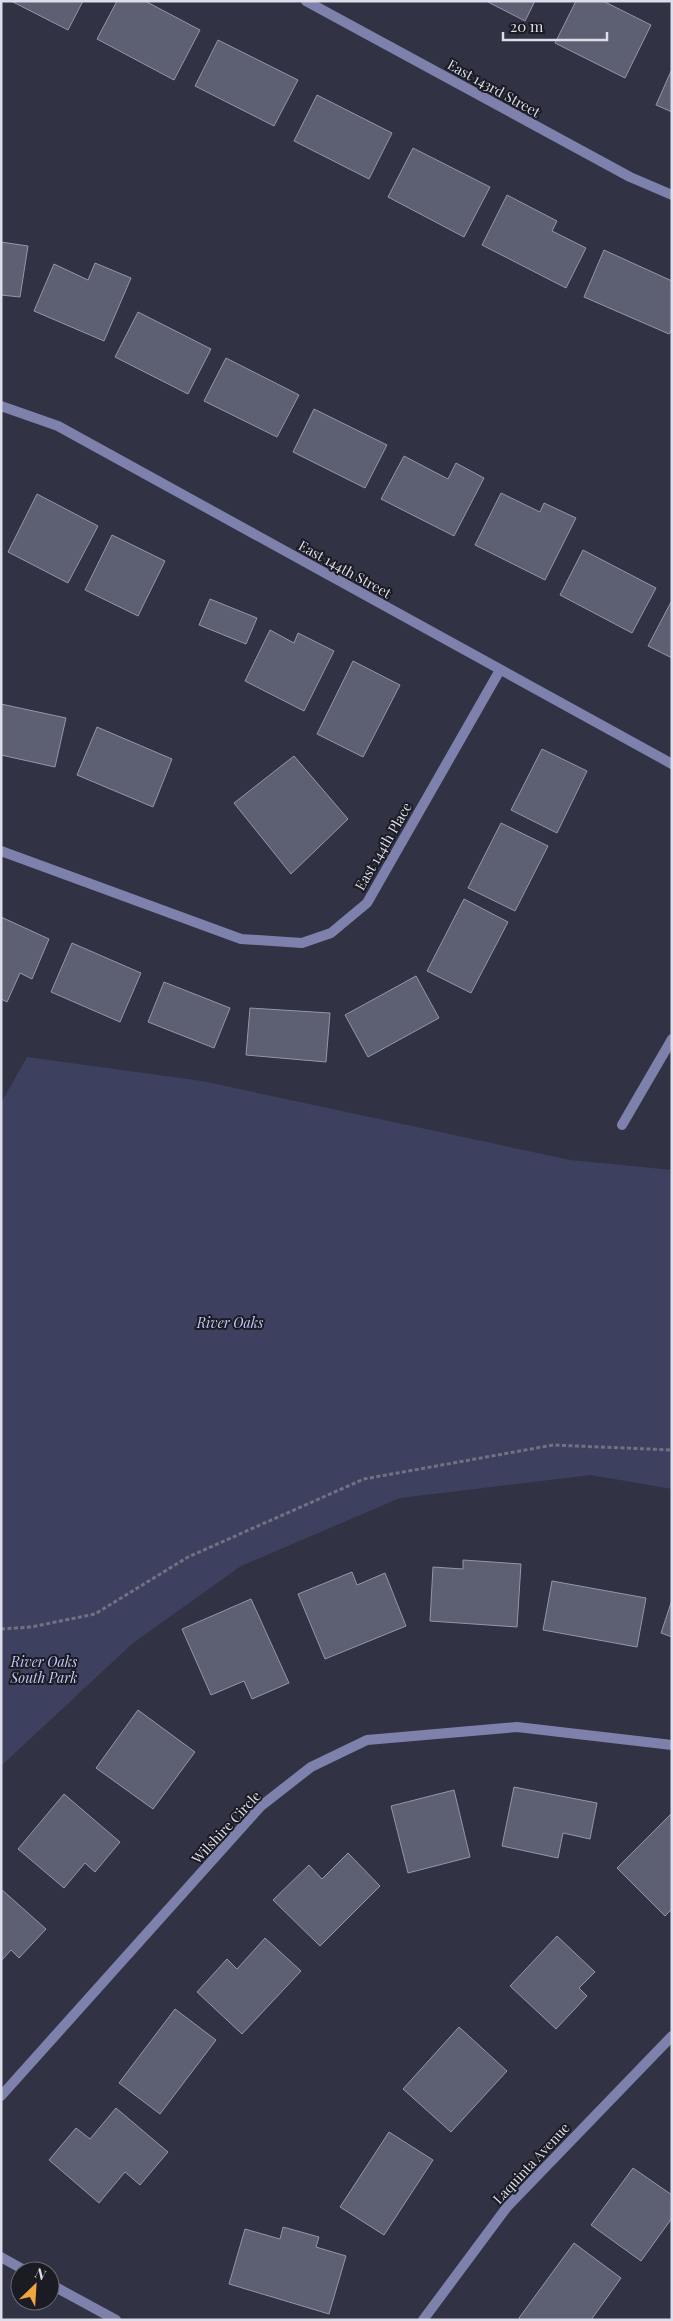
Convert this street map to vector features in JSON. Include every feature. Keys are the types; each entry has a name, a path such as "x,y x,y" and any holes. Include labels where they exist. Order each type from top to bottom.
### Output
{"street":[{"name":"East 143rd Street","path":"306,1 630,177 672,195"},
{"name":"East 144th Street","path":"1,406 58,426 672,764"},
{"name":"East 144th Place","path":"1,851 241,939 302,943 331,933 366,903 500,670"},
{"path":"622,1125 672,1039"},
{"name":"Wilshire Circle","path":"1,2096 261,1806 311,1767 367,1740 517,1728 672,1745"},
{"name":"Laquinta Avenue","path":"423,2320 507,2207 672,2036"},
{"path":"60,2289 116,2320"}],"path":[{"path":"1,1629 31,1626 95,1614 188,1557 364,1479 553,1445 672,1450"}],"green space":[{"name":"River Oaks","path":"27,1057 202,1081 570,1160 672,1170 672,1489 591,1475 400,1498 241,1566 133,1643 1,1766 1,1103"}],"building":[{"path":"11,1 83,1 68,30"},
{"path":"117,1 145,1 200,30 174,80 97,39"},
{"path":"486,1 535,1 525,21"},
{"path":"576,1 603,1 651,25 625,78 555,43"},
{"path":"218,40 298,80 274,126 195,86"},
{"path":"672,69 672,112 656,105"},
{"path":"317,95 392,133 369,179 294,141"},
{"path":"413,148 490,187 464,237 388,197"},
{"path":"507,195 557,221 552,231 586,248 566,288 482,245"},
{"path":"1,242 28,246 20,297 1,295"},
{"path":"604,250 672,281 672,329 669,334 584,297"},
{"path":"95,263 131,278 104,341 34,311 54,264 88,280"},
{"path":"138,312 211,349 188,394 115,357"},
{"path":"226,358 299,395 277,437 204,401"},
{"path":"314,409 387,445 365,488 293,452"},
{"path":"404,456 448,479 456,463 484,478 454,536 381,499"},
{"path":"501,493 540,512 544,503 576,518 545,580 475,545"},
{"path":"37,494 98,526 68,583 8,552"},
{"path":"112,535 165,561 138,616 85,590"},
{"path":"583,550 656,588 632,633 560,595"},
{"path":"210,599 257,618 246,644 199,625"},
{"path":"672,603 672,658 648,646"},
{"path":"270,630 294,643 298,633 334,651 304,711 245,681"},
{"path":"353,661 400,685 363,757 317,734"},
{"path":"1,704 66,718 55,767 1,755"},
{"path":"97,727 172,759 153,807 77,775"},
{"path":"542,749 587,771 557,833 511,810"},
{"path":"294,756 348,819 291,874 234,803"},
{"path":"501,823 548,846 515,911 468,888"},
{"path":"464,899 508,922 471,993 427,971"},
{"path":"1,917 49,939 32,979 20,973 7,1002 1,999"},
{"path":"72,943 141,973 120,1022 51,992"},
{"path":"416,976 439,1018 368,1057 345,1015"},
{"path":"164,982 230,1008 214,1048 148,1022"},
{"path":"250,1008 330,1013 326,1062 246,1055"},
{"path":"463,1560 521,1564 517,1627 430,1621 433,1567 463,1569"},
{"path":"352,1572 357,1585 385,1573 406,1626 325,1659 298,1594"},
{"path":"552,1581 646,1598 637,1647 543,1630"},
{"path":"251,1599 289,1683 252,1699 244,1681 211,1695 182,1629"},
{"path":"672,1600 672,1637 661,1633"},
{"path":"138,1710 195,1752 153,1809 96,1768"},
{"path":"514,1787 597,1803 590,1839 563,1833 558,1858 502,1846"},
{"path":"454,1790 470,1857 408,1873 391,1806"},
{"path":"64,1794 120,1842 95,1872 85,1863 64,1888 18,1849"},
{"path":"672,1813 672,1909 665,1916 617,1868"},
{"path":"348,1853 380,1886 320,1946 273,1900 309,1865 322,1879"},
{"path":"1,1889 46,1929 19,1958 11,1950 1,1961"},
{"path":"557,1936 595,1972 579,1988 587,1996 556,2029 510,1986"},
{"path":"265,1938 301,1971 242,2034 197,1992 227,1959 237,1969"},
{"path":"175,2009 216,2040 160,2114 119,2083"},
{"path":"459,2027 507,2071 451,2132 403,2089"},
{"path":"116,2108 168,2152 140,2185 125,2172 99,2203 49,2160 76,2128 90,2139"},
{"path":"389,2132 433,2160 384,2235 340,2207"},
{"path":"633,2168 672,2195 672,2218 641,2261 591,2225"},
{"path":"283,2227 319,2237 316,2247 346,2256 329,2314 229,2284 245,2229 280,2239"},
{"path":"574,2243 621,2278 591,2320 521,2320 519,2318"}],"park label":[{"name":"River Oaks South Park","path":"44,1669"}]}
